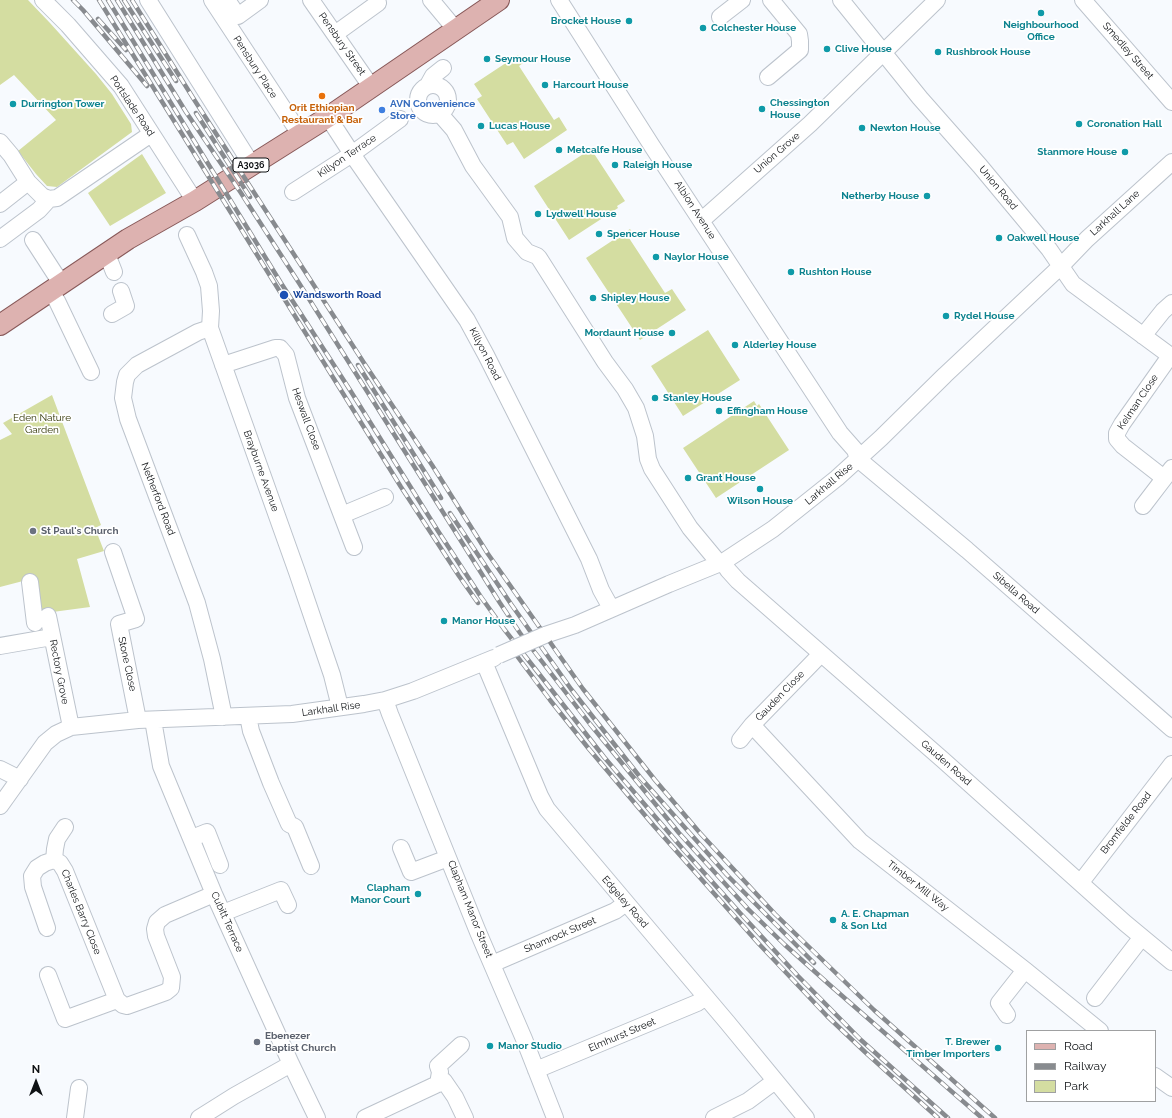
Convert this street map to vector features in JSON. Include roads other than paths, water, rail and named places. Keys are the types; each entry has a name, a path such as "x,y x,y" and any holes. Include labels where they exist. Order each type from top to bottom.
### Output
{"main road":[{"name":"A3036","path":"0,324 56,287 111,263 128,239 195,201 328,117 496,1"}],"street":[{"name":"Portslade Road","path":"43,0 73,31 121,86 195,201"},
{"path":"148,0 252,165"},
{"name":"Pensbury Place","path":"212,0 300,134"},
{"path":"227,0 238,16 260,0"},
{"path":"241,20 266,3 264,0"},
{"name":"Pensbury Street","path":"311,0 372,88"},
{"path":"430,0 456,30"},
{"name":"Albion Avenue","path":"559,0 834,424 855,450 858,458"},
{"path":"720,18 742,0"},
{"path":"768,77 800,50 799,34 771,0"},
{"name":"Union Road","path":"841,0 933,113 1026,222 1061,266 1076,288 1171,357"},
{"name":"Union Grove","path":"702,220 810,124 937,0"},
{"name":"Smedley Street","path":"1083,0 1172,102"},
{"path":"335,34 378,3"},
{"path":"428,85 438,85 446,92 448,96 447,106 440,114 430,115 425,113 418,106 418,96 424,87 428,85 433,76 443,68"},
{"name":"Gauden Road","path":"440,114 454,130 473,166 510,217 515,238 527,252 539,258 605,362 625,389 636,408 645,436 648,459 652,469 690,528 738,581 1172,962"},
{"name":"Killyon Road","path":"328,117 467,320 589,559 601,590 611,608"},
{"name":"Killyon Terrace","path":"293,192 352,154 400,119"},
{"path":"0,240 39,210 49,200 57,198 151,134"},
{"path":"0,142 11,155 28,182 42,196 49,200"},
{"name":"Larkhall Lane","path":"1061,266 1084,242 1172,162"},
{"path":"0,204 28,182"},
{"name":"Brayburne Avenue","path":"187,234 209,286 211,311 210,328 297,572 332,675 340,707"},
{"path":"33,240 55,274 57,301 91,372"},
{"name":"Larkhall Rise","path":"146,720 292,714 385,700 413,691 721,563 774,529 837,478 1061,266"},
{"path":"112,314 126,306 121,291"},
{"path":"1143,336 1163,311 1172,303"},
{"name":"Netherford Road","path":"210,328 198,332 137,365 127,375 123,398 128,419 197,603 212,659 224,716"},
{"name":"Heswall Close","path":"223,366 269,350 280,348 286,355 297,398 354,547"},
{"name":"Kelman Close","path":"1168,473 1123,446 1117,439 1117,433 1171,357"},
{"name":"Sibella Road","path":"858,458 1172,729"},
{"path":"1143,506 1168,473"},
{"path":"342,516 385,497"},
{"name":"Stone Close","path":"113,552 136,619 119,624 146,720"},
{"name":"Rectory Grove","path":"30,582 41,620 52,638 71,727"},
{"path":"0,646 52,638"},
{"name":"Gauden Close","path":"740,740 752,725 821,654"},
{"name":"Edgeley Road","path":"484,662 543,803 806,1118"},
{"name":"Clapham Manor Street","path":"385,700 478,932 555,1118"},
{"path":"248,716 251,731 271,783 289,824 295,827 311,866"},
{"path":"0,806 33,758 56,734 71,727 146,720"},
{"name":"Cubitt Terrace","path":"146,720 161,766 214,894 317,1118"},
{"name":"Timber Mill Way","path":"752,725 860,841 1025,970 1099,1030"},
{"name":"Bromfelde Road","path":"1081,882 1172,764"},
{"path":"0,769 20,779"},
{"path":"54,860 57,839 65,827"},
{"path":"192,838 207,832 220,865"},
{"path":"401,848 411,872 448,858"},
{"name":"Charles Barry Close","path":"47,928 33,887 32,876 37,868 54,860 60,863 65,871 117,1000"},
{"path":"223,913 282,890 288,905"},
{"path":"48,974 65,1019 117,1000 123,1005 127,1006 166,992 171,988 172,977 156,936 155,929 157,922 165,915 214,894"},
{"name":"Shamrock Street","path":"492,964 610,914 626,903"},
{"path":"1095,998 1142,937"},
{"path":"1007,1015 999,1003 1025,970"},
{"name":"Elmhurst Street","path":"536,1070 697,1003 706,997"},
{"path":"438,1084 440,1072 438,1066 460,1045"},
{"path":"199,1118 234,1096 291,1064"},
{"path":"1156,1077 1172,1088"},
{"path":"365,1118 444,1081 455,1097 465,1118"},
{"path":"714,1118 748,1101 775,1081"},
{"path":"75,1118 79,1088"}],"railway":[{"path":"73,0 147,86"},
{"path":"99,0 401,487 478,603"},
{"path":"108,0 281,283 438,531 481,597 504,629 604,757 740,913 798,976 861,1040 948,1118"},
{"path":"117,0 186,112 241,193 299,283 500,603 520,633 590,724 679,833 748,909 785,945 832,987 982,1118"},
{"path":"124,0 176,81"},
{"path":"132,0 195,101 364,363 432,465 488,554 583,689 655,780 700,833 775,914 874,1010 995,1118"},
{"path":"98,19 126,50"},
{"path":"196,113 250,197"},
{"path":"358,365 441,498"},
{"path":"450,513 511,604 571,689 640,777 727,875 814,963"},
{"path":"511,648 589,749 654,826 759,944 827,1016 938,1118"}],"place":[{"name":"Neighbourhood Office","path":"1041,13"},
{"name":"Brocket House","path":"629,21"},
{"name":"Colchester House","path":"703,28"},
{"name":"Clive House","path":"827,49"},
{"name":"Rushbrook House","path":"938,52"},
{"name":"Seymour House","path":"487,59"},
{"name":"Harcourt House","path":"545,85"},
{"name":"Orit Ethiopian Restaurant & Bar","path":"322,96"},
{"name":"Durrington Tower","path":"13,104"},
{"name":"Chessington House","path":"762,109"},
{"name":"AVN Convenience Store","path":"382,110"},
{"name":"Coronation Hall","path":"1079,124"},
{"name":"Lucas House","path":"481,126"},
{"name":"Newton House","path":"862,128"},
{"name":"Metcalfe House","path":"559,150"},
{"name":"Stanmore House","path":"1125,152"},
{"name":"Raleigh House","path":"615,165"},
{"name":"Netherby House","path":"927,196"},
{"name":"Lydwell House","path":"538,214"},
{"name":"Spencer House","path":"599,234"},
{"name":"Oakwell House","path":"999,238"},
{"name":"Naylor House","path":"656,257"},
{"name":"Rushton House","path":"791,272"},
{"name":"Wandsworth Road","path":"284,295"},
{"name":"Shipley House","path":"593,298"},
{"name":"Rydel House","path":"946,316"},
{"name":"Mordaunt House","path":"672,333"},
{"name":"Alderley House","path":"735,345"},
{"name":"Stanley House","path":"655,398"},
{"name":"Effingham House","path":"719,411"},
{"name":"Grant House","path":"688,478"},
{"name":"Wilson House","path":"760,489"},
{"name":"St Paul's Church","path":"33,531"},
{"name":"Manor House","path":"444,621"},
{"name":"Clapham Manor Court","path":"418,894"},
{"name":"A. E. Chapman & Son Ltd","path":"833,920"},
{"name":"Ebenezer Baptist Church","path":"257,1042"},
{"name":"Manor Studio","path":"490,1046"},
{"name":"T. Brewer Timber Importers","path":"998,1048"}],"park label":[{"name":"Eden Nature Garden","path":"42,424"}]}
